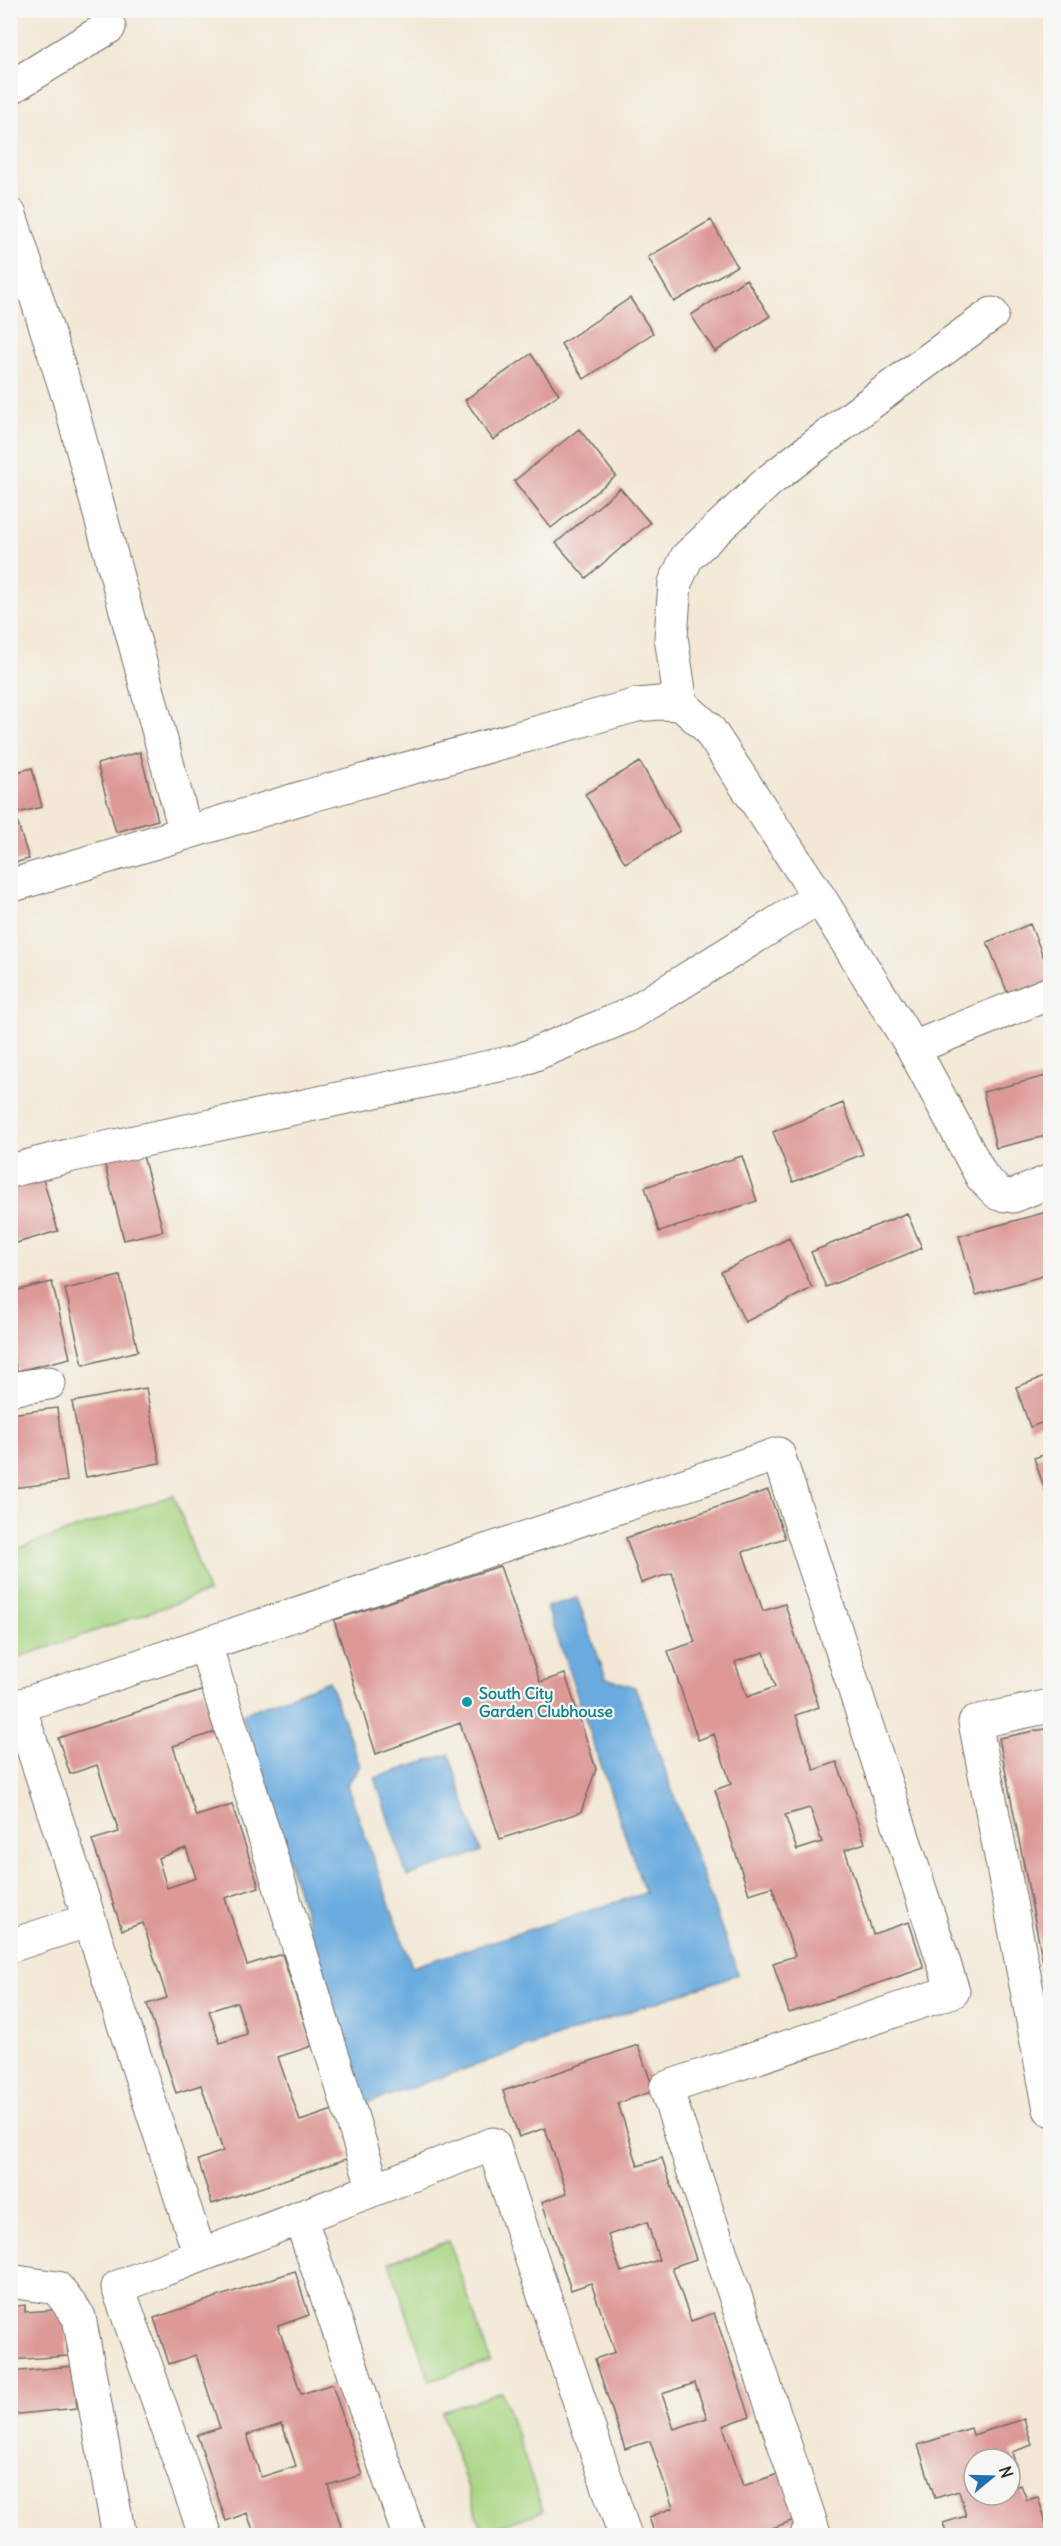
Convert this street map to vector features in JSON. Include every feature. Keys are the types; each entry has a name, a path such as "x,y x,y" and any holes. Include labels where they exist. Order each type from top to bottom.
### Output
{"street":[{"path":"10,87 109,27"},
{"path":"10,215 69,399 186,833"},
{"path":"681,704 671,637 675,583 687,557 770,480 890,388 992,314"},
{"path":"10,886 305,797 637,705 681,704 708,728 819,897 913,1048 982,1177 999,1194 1013,1196 1050,1181"},
{"path":"10,1171 80,1154 518,1061 629,1015 819,897"},
{"path":"913,1048 1050,993"},
{"path":"10,1389 49,1383"},
{"path":"200,2255 15,1705 778,1454 953,1991 666,2088 814,2533 806,2535"},
{"path":"205,1644 374,2189"},
{"path":"1050,1706 975,1722 1050,2109"},
{"path":"10,1946 89,1920"},
{"path":"206,2535 118,2287 494,2144 625,2535"},
{"path":"300,2217 409,2535"},
{"path":"10,2281 57,2288 79,2317 119,2535"}],"green space":[{"path":"174,1495 208,1592 11,1660 11,1551"},
{"path":"449,2241 490,2361 430,2381 389,2262"},
{"path":"502,2392 543,2511 483,2532 442,2412"}],"water":[{"path":"577,1598 606,1678 635,1687 738,1974 365,2104 242,1714 329,1681 360,1766 347,1785 412,1967 645,1893 547,1607"},
{"path":"449,1754 481,1852 407,1876 375,1778"}],"building":[{"path":"711,220 737,266 674,302 648,257"},
{"path":"746,279 770,316 715,352 691,315"},
{"path":"630,298 653,333 584,379 561,344"},
{"path":"531,354 559,394 493,440 465,400"},
{"path":"579,429 616,476 551,528 514,481"},
{"path":"620,488 650,523 586,578 556,543"},
{"path":"140,752 158,820 116,832 97,764"},
{"path":"640,762 680,831 625,863 585,794"},
{"path":"32,768 42,807 10,815 10,774"},
{"path":"16,818 29,859 10,864 10,819"},
{"path":"1030,924 1050,973 1050,985 1011,1001 987,942"},
{"path":"1050,1075 1050,1135 996,1148 983,1092"},
{"path":"843,1103 863,1154 793,1182 773,1132"},
{"path":"140,1145 163,1231 124,1240 102,1154"},
{"path":"742,1156 757,1201 659,1232 645,1187"},
{"path":"40,1168 58,1231 13,1244 10,1234 10,1176"},
{"path":"1050,1211 1050,1274 976,1295 959,1236"},
{"path":"907,1213 922,1248 826,1287 811,1252"},
{"path":"789,1238 812,1288 745,1322 721,1272"},
{"path":"120,1276 138,1351 83,1365 65,1289"},
{"path":"52,1282 70,1358 17,1371 10,1343 10,1292"},
{"path":"1050,1375 1050,1420 1030,1427 1016,1387"},
{"path":"146,1388 160,1463 86,1477 72,1402"},
{"path":"57,1408 67,1481 13,1488 10,1414"},
{"path":"1050,1453 1050,1505 1034,1458"},
{"path":"768,1490 785,1538 743,1552 763,1611 785,1604 819,1707 796,1715 814,1770 837,1762 865,1843 845,1850 873,1934 909,1922 924,1968 789,2013 773,1963 795,1956 772,1887 749,1894 715,1790 731,1784 714,1734 698,1740 668,1651 695,1642 672,1573 641,1583 626,1538","holes":["764,1652 775,1687 747,1697 735,1662","810,1808 822,1842 797,1850 785,1815"]},
{"name":"South City Garden Clubhouse","path":"500,1566 540,1682 565,1674 596,1769 581,1812 500,1839 460,1723 376,1754 334,1620"},
{"path":"204,1690 218,1731 173,1746 196,1816 232,1805 259,1887 225,1898 247,1965 282,1954 312,2046 278,2057 300,2121 333,2110 349,2158 212,2204 198,2160 223,2151 201,2085 176,2093 147,2004 167,1998 143,1923 122,1930 92,1840 119,1832 97,1765 70,1774 58,1738","holes":["186,1848 196,1878 167,1888 158,1858","237,2002 247,2034 220,2043 209,2011"]},
{"path":"1050,1728 1050,1993 1049,1993 999,1738"},
{"path":"638,2045 654,2091 618,2103 638,2166 662,2158 696,2259 672,2267 691,2321 714,2313 750,2416 723,2426 743,2486 781,2473 797,2519 750,2536 655,2536 649,2517 673,2508 650,2441 625,2449 595,2359 615,2352 591,2283 571,2290 542,2202 567,2193 545,2128 519,2137 503,2091","holes":["647,2222 659,2260 621,2272 608,2235","695,2383 707,2418 674,2429 662,2394"]},
{"path":"295,2271 309,2315 278,2326 301,2394 332,2384 362,2475 328,2485 344,2536 255,2536 247,2513 226,2521 197,2435 220,2428 196,2355 169,2364 154,2318","holes":["282,2424 296,2466 261,2477 247,2435"]},
{"path":"25,2305 25,2312 54,2310 65,2321 68,2356 10,2360 10,2307"},
{"path":"73,2366 77,2408 10,2415 10,2372"},
{"path":"1024,2419 1032,2445 1022,2448 962,2447 962,2502 959,2491 935,2498 918,2445 971,2428 973,2435"},
{"path":"1022,2488 1027,2500 1038,2497 1050,2536 947,2536 943,2523 966,2516 963,2507 1022,2507"}],"place":[{"name":"South City Garden Clubhouse","path":"467,1702"}]}
